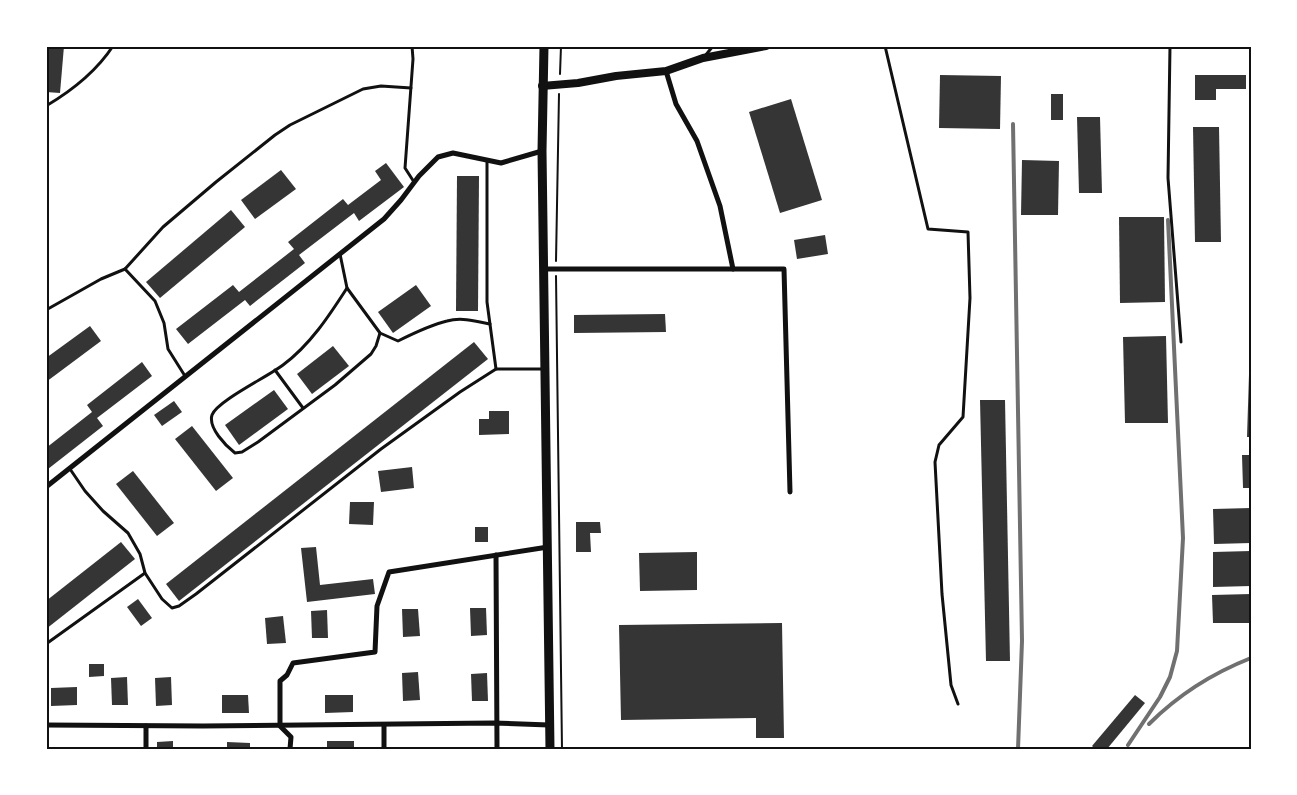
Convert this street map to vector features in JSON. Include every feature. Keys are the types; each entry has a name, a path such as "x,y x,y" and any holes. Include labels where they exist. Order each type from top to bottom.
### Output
{"main road":[{"path":"544,46 542,151 550,749"}],"street":[{"path":"542,86 666,71 703,58 766,46"},
{"path":"666,71 676,104 697,141 717,197 733,269"},
{"path":"46,488 384,219 414,182 438,157 453,153 501,163 542,151"},
{"path":"544,269 784,269 790,492"},
{"path":"290,749 292,737 280,726 280,681 287,675 293,663 375,652 377,606 390,572 548,547"},
{"path":"496,555 497,749"},
{"path":"46,725 549,725"},
{"path":"384,725 384,749"},
{"path":"146,726 146,749"}],"lane":[{"path":"46,106 67,94 101,64 113,46"},
{"path":"412,46 405,168 414,182"},
{"path":"703,58 713,46"},
{"path":"885,46 928,229 968,232 970,298 963,417 939,445 935,462 942,594 951,685 958,704"},
{"path":"1170,46 1168,178 1181,342"},
{"path":"46,310 101,279 125,269 162,228 223,176 290,125 363,89 381,86 411,88"},
{"path":"487,160 487,302 496,369"},
{"path":"340,253 347,288 380,333 398,341 422,329 448,320 468,320 490,324"},
{"path":"125,269 155,301 164,323 168,349 185,376"},
{"path":"347,288 320,327 297,353 275,370 225,402 212,414 211,422 225,446 235,453 242,452 258,442 334,385 371,354 380,333"},
{"path":"70,469 85,491 128,534 140,554 145,573 162,599 172,608 179,606 381,449 460,392 496,369 545,369"},
{"path":"275,370 303,408"},
{"path":"46,644 145,573"}],"path":[{"path":"561,46 556,269 562,749"}],"building":[{"path":"46,46 64,46 60,93 46,92"},
{"path":"940,75 1001,76 1000,129 939,128"},
{"path":"1195,75 1246,75 1246,89 1216,89 1216,100 1195,100"},
{"path":"1051,94 1063,94 1063,120 1051,120"},
{"path":"791,99 822,200 780,213 749,112"},
{"path":"1077,117 1100,117 1102,193 1079,193"},
{"path":"1193,127 1219,127 1221,242 1195,242"},
{"path":"1022,160 1059,161 1058,215 1021,215"},
{"path":"386,163 404,187 359,221 354,213 299,255 305,263 250,306 245,300 188,344 176,329 233,285 239,292 294,249 288,242 343,199 348,205 381,180 375,171"},
{"path":"281,170 296,189 255,219 241,200"},
{"path":"457,176 479,176 478,311 456,311"},
{"path":"231,210 245,227 160,298 146,282"},
{"path":"1119,217 1164,217 1165,302 1120,303"},
{"path":"825,235 828,254 797,259 794,240"},
{"path":"416,285 431,306 393,333 378,312"},
{"path":"665,314 666,332 574,333 574,315"},
{"path":"90,326 101,341 46,382 46,358"},
{"path":"1166,336 1168,423 1125,423 1123,337"},
{"path":"474,342 488,359 179,601 166,584"},
{"path":"333,346 349,366 312,394 297,374"},
{"path":"142,362 152,376 97,418 103,426 48,469 46,467 46,448 92,412 87,405"},
{"path":"1249,375 1251,375 1251,437 1247,437"},
{"path":"274,390 288,409 239,445 225,425"},
{"path":"980,400 1005,400 1010,661 986,661"},
{"path":"174,401 182,412 162,426 154,415"},
{"path":"489,411 509,411 509,434 479,435 479,419 489,419"},
{"path":"192,426 233,478 216,491 175,439"},
{"path":"1242,455 1251,455 1251,488 1243,488"},
{"path":"412,467 414,488 381,492 378,471"},
{"path":"133,471 174,523 157,536 116,484"},
{"path":"350,502 374,502 373,525 349,524"},
{"path":"1251,508 1251,543 1214,544 1213,509"},
{"path":"576,522 600,522 601,533 590,533 591,552 576,552"},
{"path":"475,527 488,527 488,542 475,542"},
{"path":"121,542 135,559 46,629 46,601"},
{"path":"316,547 320,585 373,579 375,594 307,602 301,548"},
{"path":"1251,551 1251,586 1213,587 1213,552"},
{"path":"697,552 697,590 640,591 639,553"},
{"path":"1251,594 1251,623 1213,623 1212,595"},
{"path":"138,599 152,618 141,626 127,607"},
{"path":"470,608 486,608 487,635 471,636"},
{"path":"402,609 418,609 420,636 403,637"},
{"path":"327,610 328,638 312,638 311,611"},
{"path":"283,616 286,643 267,644 265,618"},
{"path":"782,623 784,738 756,738 756,718 621,720 619,625"},
{"path":"89,664 104,664 104,676 89,677"},
{"path":"418,672 420,700 403,701 402,673"},
{"path":"487,673 488,701 472,701 471,674"},
{"path":"127,677 128,705 112,705 111,678"},
{"path":"171,677 172,705 156,706 155,678"},
{"path":"77,687 77,705 51,706 51,688"},
{"path":"222,695 248,695 249,713 222,713"},
{"path":"325,695 353,695 353,712 325,713"},
{"path":"1135,695 1145,703 1107,749 1095,749 1092,746"},
{"path":"173,741 173,749 157,749 157,742"},
{"path":"327,741 354,741 354,749 327,749"},
{"path":"227,742 250,743 250,749 227,749"}],"railway":[{"path":"1013,124 1022,641 1018,749"},
{"path":"1128,745 1160,697 1170,677 1177,651 1183,538 1168,220"},
{"path":"1149,724 1184,694 1223,671 1251,658"}]}
